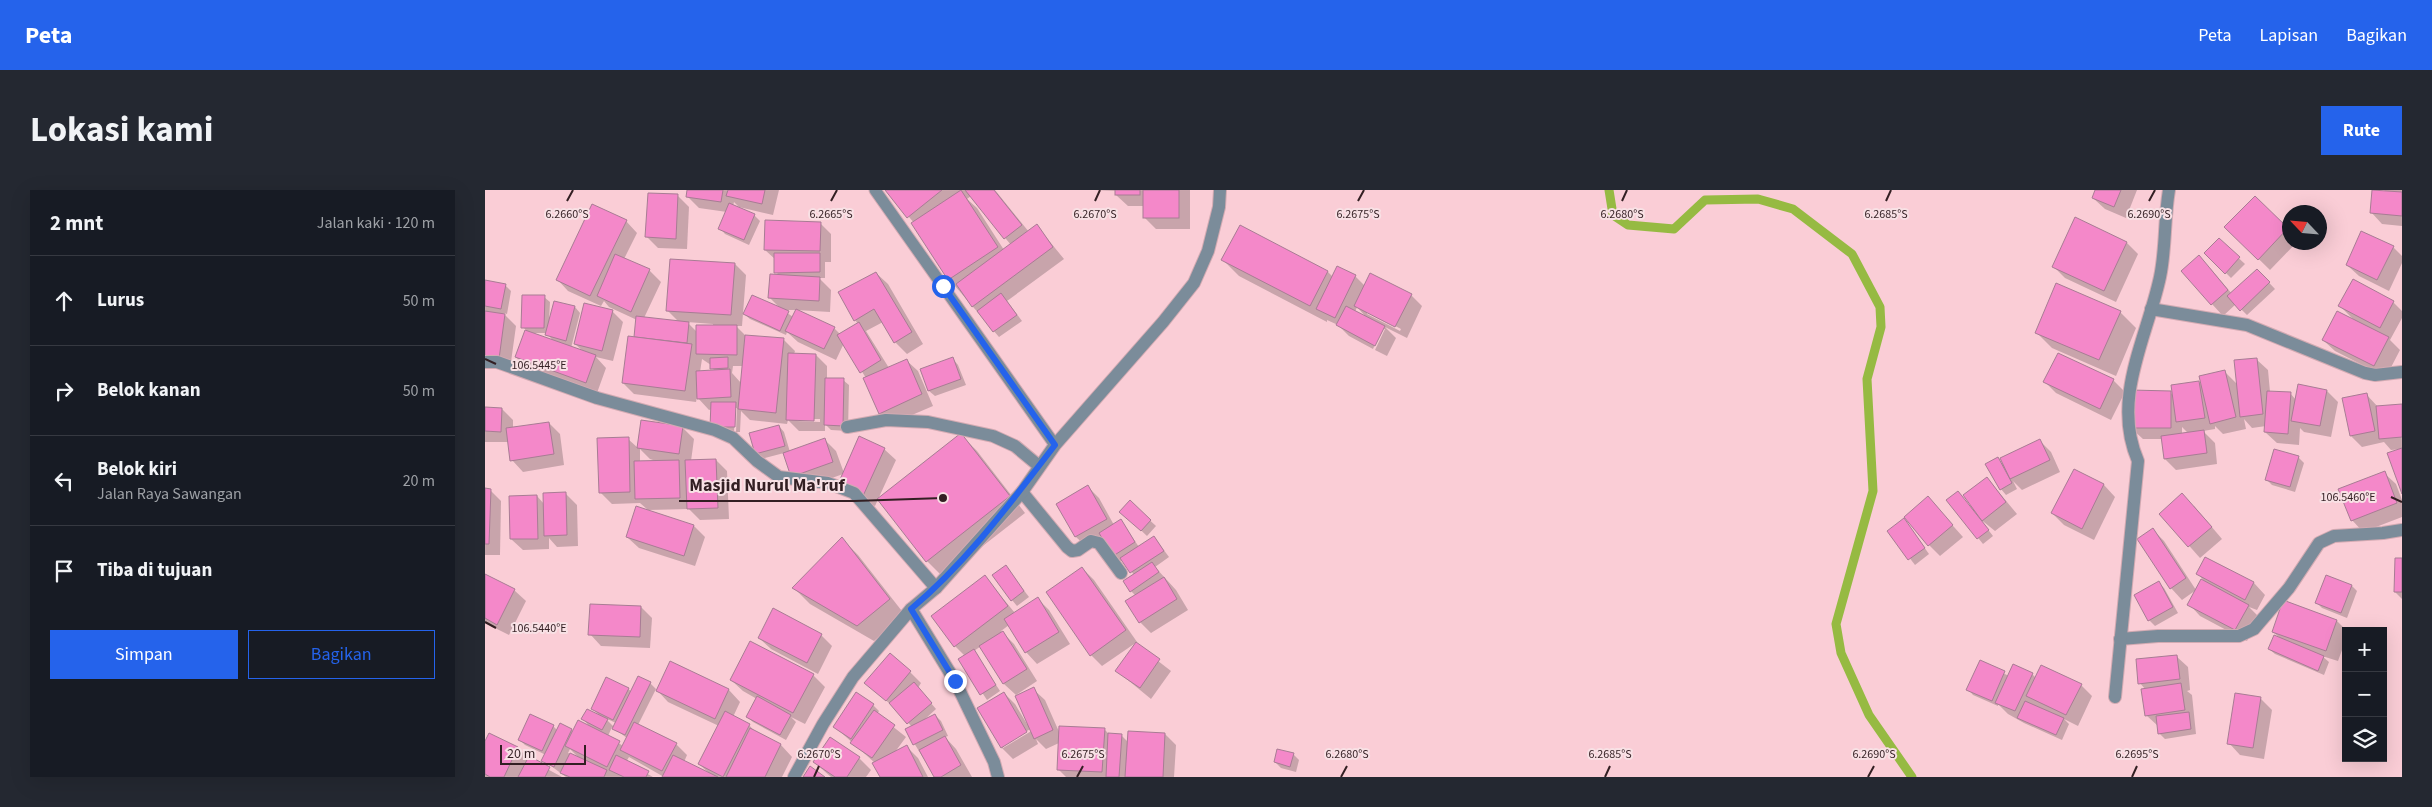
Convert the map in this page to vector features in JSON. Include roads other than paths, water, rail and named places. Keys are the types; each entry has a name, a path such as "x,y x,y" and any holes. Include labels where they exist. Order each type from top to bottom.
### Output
{"street":[{"path":"794,777 823,724 853,677 911,609 936,588 1022,492 1055,445 1163,322 1194,283 1208,251 1219,207 1220,190"},
{"path":"2115,697 2138,462 2129,435 2127,397 2160,276 2169,190"},
{"path":"2151,309 2247,325 2365,373 2375,375 2402,372"},
{"path":"485,362 497,362 597,398 715,430 733,438 757,461 779,477 828,483 854,493 936,588"},
{"path":"847,427 886,420 928,422 993,436 1015,446 1039,466"},
{"path":"1022,492 1072,551 1091,541 1099,543 1121,573"},
{"path":"2120,639 2158,636 2239,636 2254,629 2289,588 2319,542 2334,536 2402,530"},
{"path":"911,609 955,681 995,762 998,777"}],"lane":[{"path":"875,190 1055,445"}],"waterway":[{"path":"1609,190 1613,215 1628,225 1674,229 1705,200 1758,199 1793,209 1852,254 1880,307 1881,327 1867,379 1873,491 1836,624 1841,653 1869,715 1912,777"}],"place":[{"name":"Masjid Nurul Ma'ruf","path":"943,498"}]}
